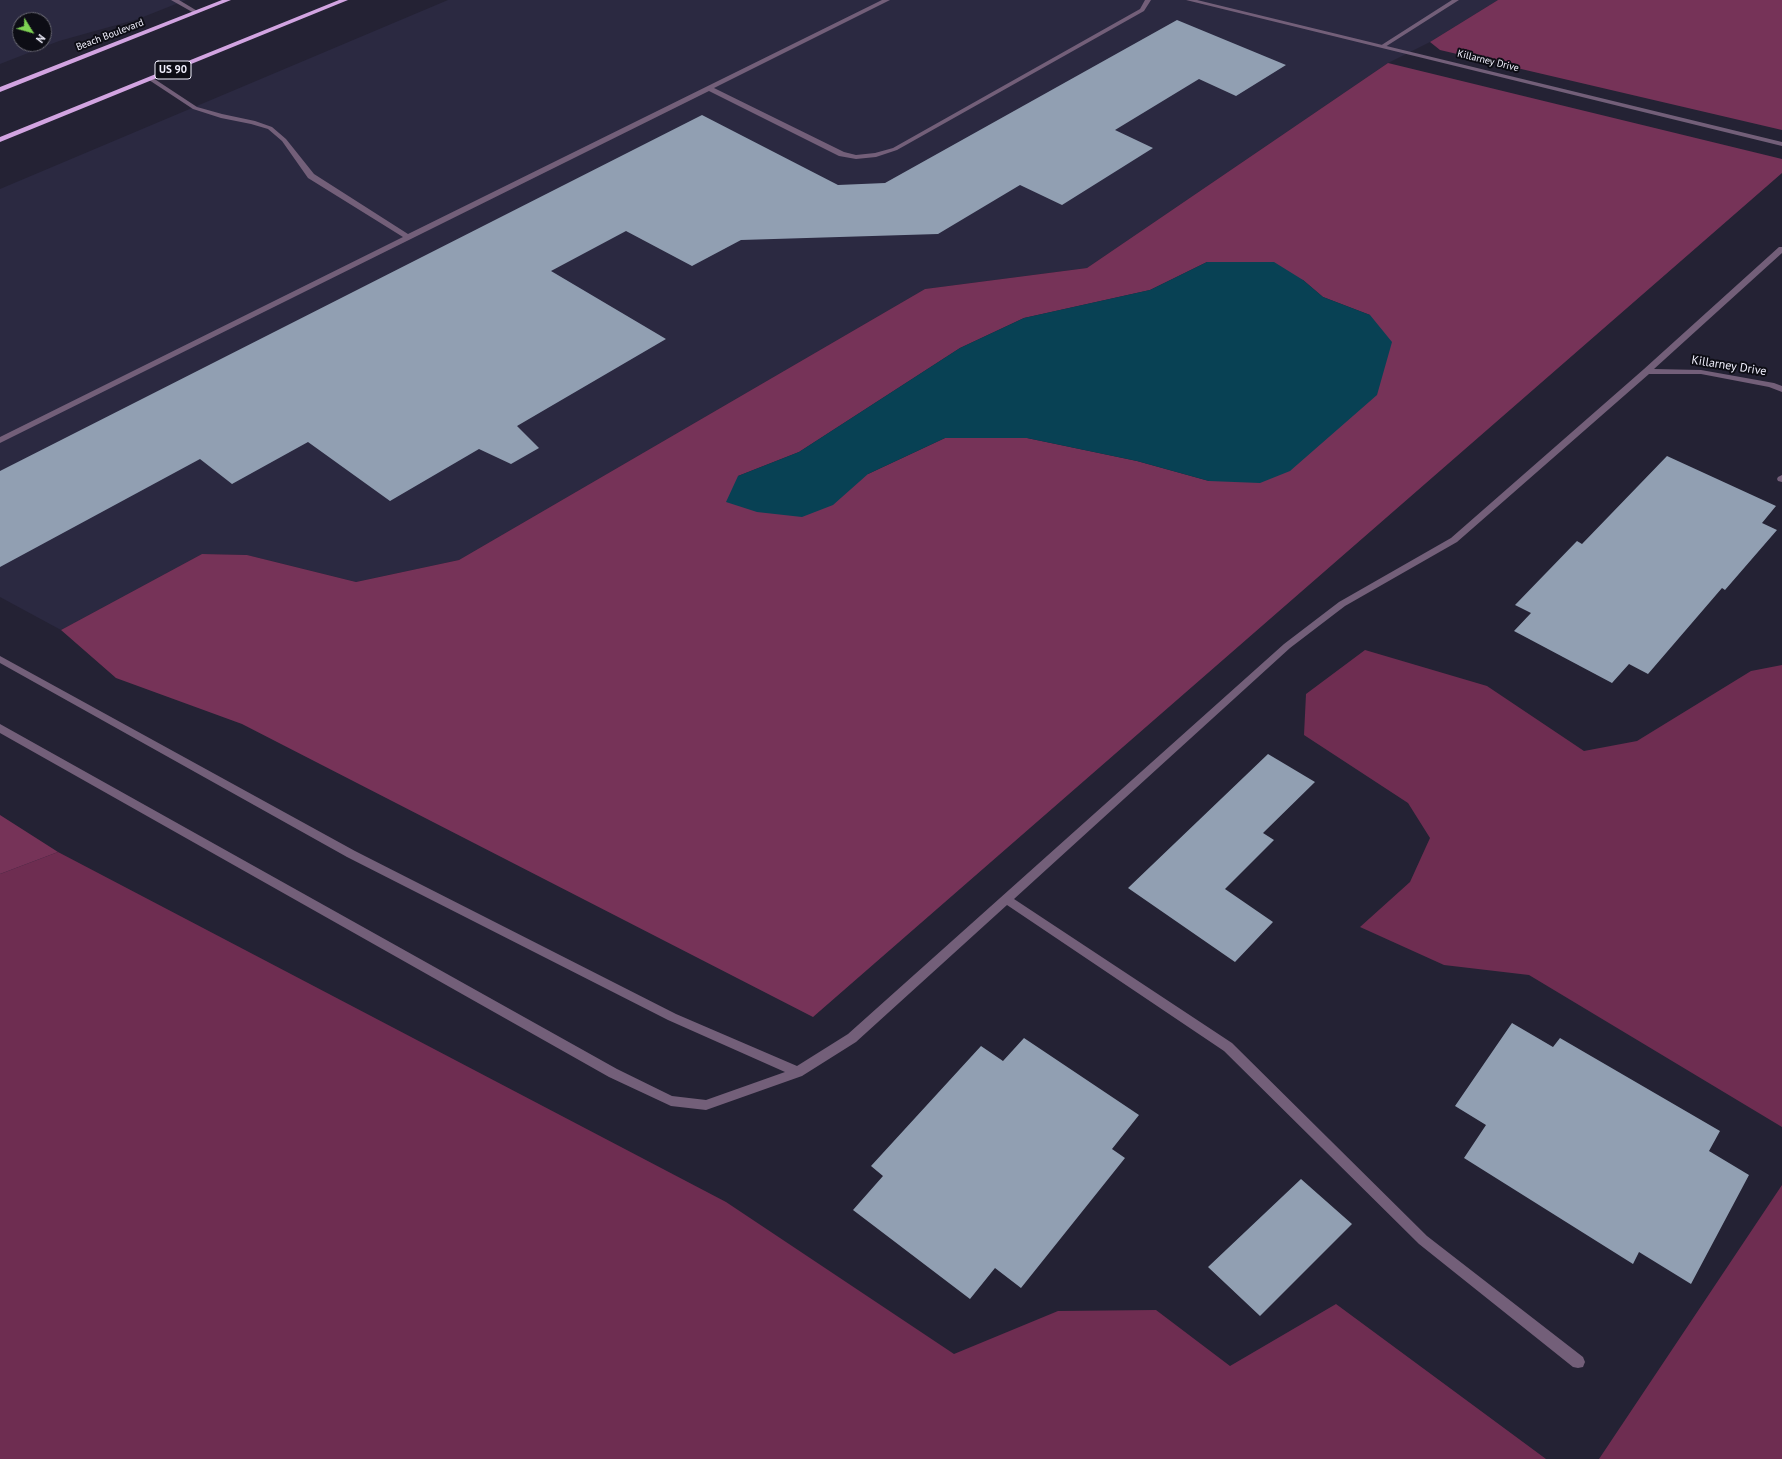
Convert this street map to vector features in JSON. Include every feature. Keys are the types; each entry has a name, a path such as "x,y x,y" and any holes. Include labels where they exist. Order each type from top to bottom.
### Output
{"highway":[{"name":"Beach Boulevard","path":"0,90 228,0"},
{"name":"US 90","path":"0,140 345,0"}],"street":[{"path":"174,0 196,12"},
{"path":"0,440 887,0"},
{"path":"708,88 842,154 856,158 876,155 896,149 1142,10 1148,0"},
{"name":"Killarney Drive","path":"1189,0 1782,144"},
{"path":"1383,46 1456,0"},
{"path":"151,79 195,108 221,116 253,122 270,128 284,140 311,176 409,238"},
{"path":"0,728 600,1065 671,1101 706,1105 798,1072 852,1038 1287,646 1342,604 1454,540 1647,371 1782,250"},
{"name":"Killarney Drive","path":"1647,371 1701,372 1771,384 1782,389"},
{"path":"0,659 358,858 672,1017 798,1072"},
{"path":"1006,899 1228,1047 1423,1240 1578,1362"}],"shaded area":[{"path":"0,0 186,0 138,19 52,44 52,12 12,12 12,52 31,52 0,64"},
{"path":"448,0 1498,0 1430,42 1388,63 1087,268 925,289 459,560 356,582 247,555 202,554 61,630 0,597 0,189"},
{"path":"1498,0 1782,0 1782,130 1440,50 1430,42"},
{"path":"1388,63 1782,159 1782,173 813,1017 242,724 116,678 61,630 202,554 247,555 356,582 459,560 925,289 1087,268","holes":["1207,262 1303,280 1323,297 1370,315 1209,481 1137,461 1027,438 945,438 868,474 738,476 799,452 960,348 1024,318 1150,290"]},
{"path":"1365,650 1487,686 1584,751 1637,741 1751,671 1782,665 1782,1127 1529,975 1444,965 1360,927 1410,882 1430,838 1408,803 1304,735 1306,694"},
{"path":"0,815 58,852 0,874"},
{"path":"58,852 726,1202 954,1354 1058,1311 1156,1310 1230,1366 1336,1304 1546,1459 0,1459 0,874"},
{"path":"1782,1185 1782,1459 1599,1459"}],"water":[{"path":"1207,262 1274,262 1303,280 1323,297 1370,315 1392,342 1377,395 1290,471 1260,483 1209,481 1137,461 1027,438 945,438 868,474 833,505 802,517 757,512 726,502 738,476 799,452 960,348 1024,318 1150,290"}],"building":[{"path":"1177,20 1286,65 1236,96 1199,79 1115,130 1153,148 1062,205 1020,185 938,234 741,240 692,266 626,231 551,271 666,339 517,426 539,448 511,464 479,449 390,501 308,442 232,484 200,459 0,567 0,471 702,115 838,185 885,183"},
{"path":"1667,456 1776,506 1762,523 1777,530 1725,590 1722,588 1648,674 1629,664 1612,683 1514,631 1531,613 1515,605 1577,541 1582,544"},
{"path":"1268,754 1315,782 1263,833 1274,840 1225,889 1273,922 1235,962 1128,888"},
{"path":"1512,1023 1553,1047 1560,1038 1720,1131 1709,1151 1749,1175 1691,1284 1639,1252 1633,1264 1464,1158 1486,1125 1455,1106"},
{"path":"1024,1038 1139,1115 1112,1149 1125,1158 1021,1288 995,1268 970,1299 853,1210 883,1176 871,1166 981,1046 1003,1061"},
{"path":"1301,1179 1352,1224 1260,1316 1208,1267"}]}
